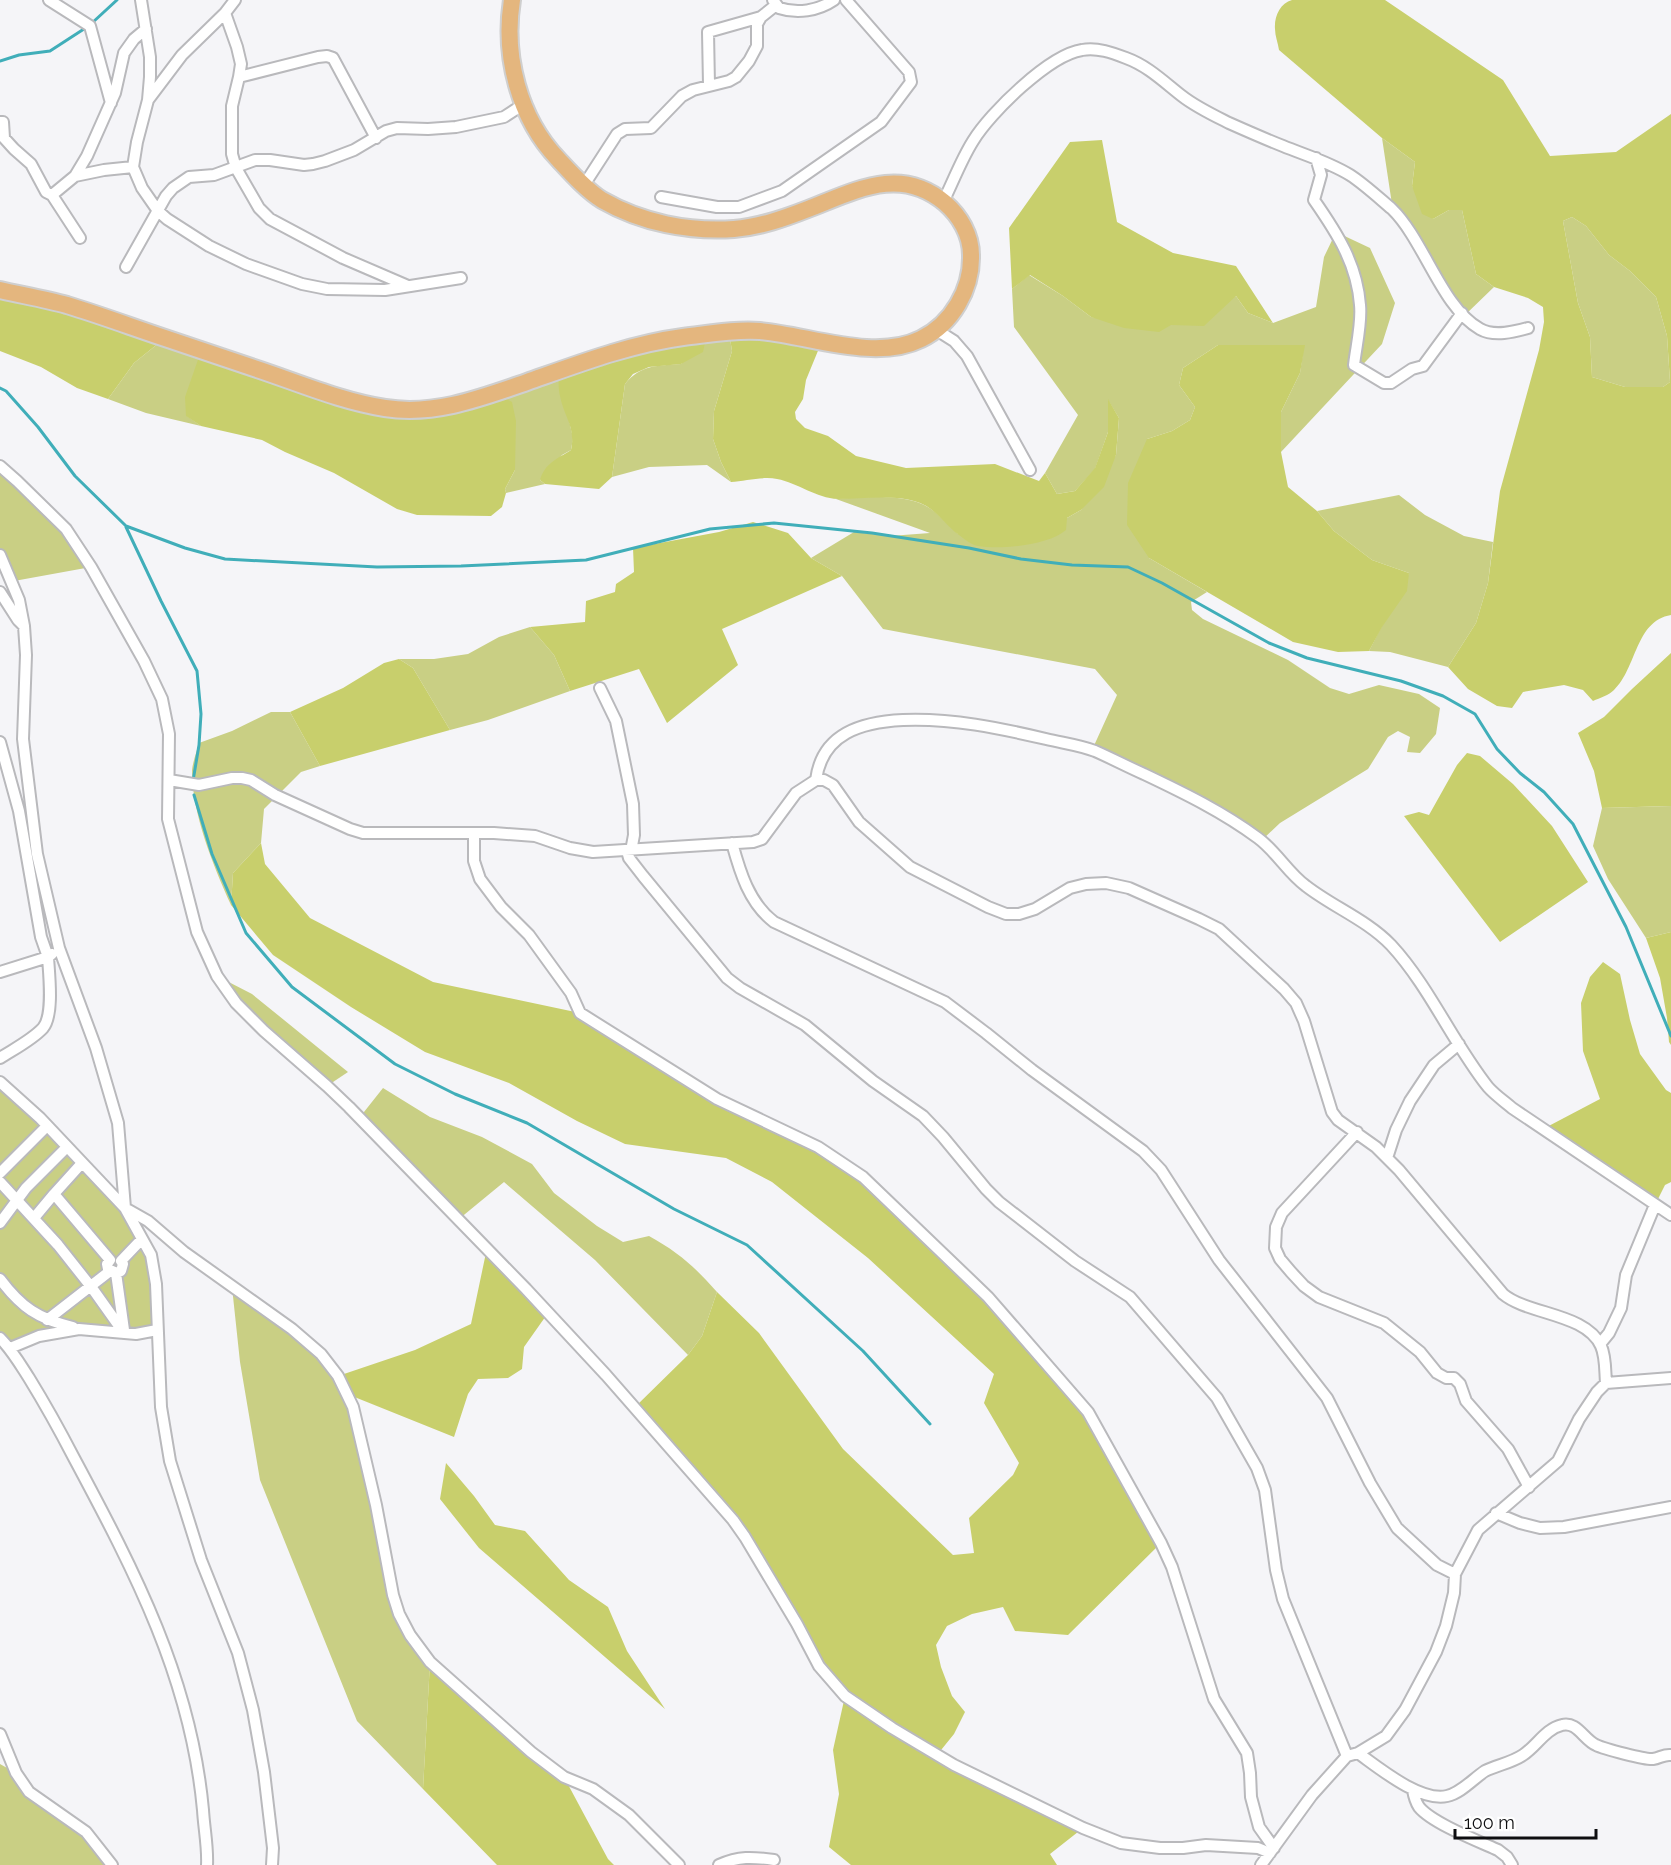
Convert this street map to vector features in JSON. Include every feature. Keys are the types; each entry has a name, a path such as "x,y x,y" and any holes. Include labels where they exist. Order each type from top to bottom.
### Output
{"highway":[{"path":"0,290 64,304 351,400 386,409 414,411 451,406 496,393 592,359 664,340 754,331 863,348 887,347 922,339 942,324 956,307 965,289 971,254 970,242 964,226 943,202 929,192 910,186 892,183 875,184 761,225 733,229 683,228 645,219 601,199 549,150 535,130 524,104 511,60 509,27 512,0"}],"street":[{"path":"50,0 90,26 111,103"},
{"path":"141,0 150,57 148,100 133,167 142,188 158,211 167,219 209,246 246,264 302,284 327,289 385,290 461,278"},
{"path":"148,100 182,55 225,13 235,0"},
{"path":"584,185 617,134 626,129 651,128 682,96 693,90 729,81 736,77 757,46 757,24 775,2 784,10 801,12 824,6 834,0"},
{"path":"661,197 717,207 739,207 782,191 882,122 911,82 909,72 846,0"},
{"path":"225,13 241,64 240,77 231,106 232,154 236,168 259,208 270,219 343,258 409,286"},
{"path":"709,85 708,32 761,17"},
{"path":"52,195 75,176 87,156 111,103 124,53 134,39 146,29"},
{"path":"943,202 969,148 990,118 1030,80 1053,63 1073,52 1095,49 1128,58 1149,69 1202,109 1251,133 1316,158 1350,175 1393,211 1410,233 1451,301 1462,314 1481,329 1496,333 1512,333 1528,328"},
{"path":"240,77 318,57 333,58 376,138"},
{"path":"126,267 173,188 189,177 214,175 255,160 304,165 325,161 354,150 386,131 397,128 456,128 504,117 524,104"},
{"path":"0,122 3,122 4,138 31,164 46,192 52,195 80,238"},
{"path":"1316,158 1320,174 1314,200 1344,245 1355,273 1361,307 1354,365 1384,383 1391,383 1412,369 1423,366 1462,314"},
{"path":"75,176 133,167"},
{"path":"935,329 954,341 967,356 1030,470"},
{"path":"0,466 66,529 91,567 144,661 162,699 169,734 168,819 197,932 217,976 236,1003 399,1156 518,1280 606,1376 739,1528 797,1624 819,1666 845,1696 892,1728 954,1765 1083,1828 1121,1843 1160,1848 1206,1845 1272,1850"},
{"path":"0,555 20,600 24,626 26,654 23,739 38,854 59,948 96,1048 118,1123 125,1208"},
{"path":"0,592 24,626"},
{"path":"600,688 616,721 633,804 634,835 629,858 727,978 805,1025 873,1081 923,1116 999,1202 1075,1261 1130,1297 1217,1398 1257,1468 1265,1490 1276,1570 1283,1599 1352,1754 1413,1790 1445,1797 1492,1767 1508,1763 1523,1755 1543,1736 1565,1724 1573,1725 1595,1745 1612,1750 1652,1759 1667,1754 1671,1755"},
{"path":"816,780 821,758 828,747 841,736 862,726 896,720 933,719 999,728 1092,750 1196,799 1262,840 1299,881 1321,898 1362,921 1390,945 1412,972 1489,1088 1512,1108 1671,1215"},
{"path":"0,742 19,812 41,937 48,957 49,1004 44,1027 0,1058"},
{"path":"169,780 205,784 232,778 251,780 275,795 363,833 474,832 535,836 570,848 593,852 753,842 762,839 796,793 816,780 824,780 833,785 859,822 910,867 1006,914 1019,914 1035,909 1070,888 1086,884 1106,883 1129,888 1219,929 1284,989 1296,1003 1304,1022 1332,1112 1338,1120 1357,1132 1399,1170 1503,1294 1515,1302 1583,1328 1595,1337 1600,1344 1604,1360 1606,1383"},
{"path":"474,832 474,861 480,879 501,908 529,935 571,993 580,1013 717,1099 818,1147 863,1177 988,1297 1088,1412 1172,1567 1214,1699 1247,1752 1251,1797 1259,1827 1272,1850"},
{"path":"732,843 742,877 750,893 774,922 945,1002 1148,1156 1161,1170 1219,1260 1327,1398 1370,1484 1397,1528 1437,1565 1455,1574"},
{"path":"0,972 48,957 59,948"},
{"path":"1387,1158 1396,1130 1410,1101 1434,1065 1459,1044"},
{"path":"0,1082 47,1126 125,1208 151,1255 156,1284 161,1407 170,1461 201,1560 238,1653 253,1710 264,1772 273,1848 272,1865"},
{"path":"0,1173 47,1126"},
{"path":"1357,1132 1282,1213 1275,1236 1275,1248 1280,1259 1304,1286 1319,1297 1384,1323 1420,1352 1437,1373 1446,1378 1454,1378 1461,1384 1466,1401 1508,1449 1529,1487"},
{"path":"0,1222 26,1188 67,1148"},
{"path":"34,1218 82,1163"},
{"path":"0,1182 34,1218 90,1286 124,1333"},
{"path":"54,1194 110,1260 107,1264 108,1269 112,1272 124,1333"},
{"path":"1600,1344 1609,1333 1622,1308 1626,1275 1655,1204"},
{"path":"125,1208 148,1221 184,1252 304,1338 317,1349 338,1376 356,1414 393,1595 399,1614 410,1635 430,1662 531,1752 564,1777 592,1789 629,1815 679,1865"},
{"path":"47,1320 90,1286 112,1272 121,1271 123,1264 121,1261 142,1239"},
{"path":"0,1279 24,1307 47,1320 79,1329 136,1334 157,1330"},
{"path":"10,1348 39,1336 79,1329"},
{"path":"0,1338 10,1348 50,1412 134,1574 158,1629 187,1715 200,1774 207,1865"},
{"path":"1261,1865 1312,1795 1352,1754 1386,1736 1405,1710 1436,1652 1446,1626 1454,1593 1455,1574 1478,1530 1558,1461 1579,1419 1597,1392 1606,1383 1671,1378"},
{"path":"1496,1514 1540,1528 1564,1527 1671,1507"},
{"path":"0,1734 16,1773 29,1792 86,1832 112,1865"},
{"path":"1413,1790 1415,1801 1421,1810 1438,1821 1498,1850 1507,1857 1512,1865"},
{"path":"719,1865 736,1858 754,1857 774,1860"}],"green space":[{"path":"1292,0 1385,0 1503,80 1550,156 1616,152 1671,114 1671,615 1659,619 1650,626 1622,681 1614,690 1593,701 1583,690 1564,685 1523,692 1512,708 1497,706 1468,689 1448,667 1476,623 1488,583 1500,491 1539,350 1544,322 1543,307 1528,298 1494,287 1476,274 1462,210 1449,210 1433,219 1422,214 1412,186 1415,162 1382,138 1279,50 1275,32 1276,20 1281,7","holes":["1572,217 1586,226 1609,255 1630,271 1656,297 1667,336 1670,382 1663,387 1625,387 1592,377 1590,337 1578,303 1563,221"]},
{"path":"1382,138 1415,162 1412,186 1433,219 1449,210 1462,210 1476,274 1494,287 1464,316 1393,211"},
{"path":"1102,140 1117,222 1173,253 1236,266 1273,323 1248,313 1236,296 1204,326 1171,325 1159,332 1124,328 1091,317 1030,275 1012,289 1009,228 1070,142"},
{"path":"1572,217 1586,226 1609,255 1630,271 1656,297 1667,336 1670,382 1663,387 1625,387 1592,377 1590,337 1578,303 1563,221"},
{"path":"1336,232 1370,248 1395,303 1382,344 1281,452 1281,412 1300,373 1304,345 1218,345 1183,368 1179,385 1195,407 1190,420 1172,431 1147,439 1149,558 1207,592 1191,602 1192,610 1203,619 1288,660 1330,688 1349,694 1379,685 1419,694 1440,708 1436,734 1420,753 1407,752 1410,737 1398,731 1388,737 1368,769 1280,823 1262,840 1092,750 1117,695 1095,669 883,629 842,576 811,558 854,532 890,536 930,533 836,499 880,497 913,501 932,510 958,534 1067,518 1081,510 1116,455 1119,418 1108,400 1108,432 1095,469 1075,491 1057,494 1045,473 1078,415 1014,327 1012,289 1029,275 1091,317 1171,325 1236,296 1248,313 1273,323 1316,307 1324,257"},
{"path":"0,290 165,338 134,363 108,399 77,388 41,367 0,351"},
{"path":"729,332 732,351 714,411 713,439 731,482 707,465 649,467 612,477 625,384 644,369 681,364 707,334"},
{"path":"729,332 822,341 806,380 803,399 795,412 796,419 805,428 828,436 856,456 906,468 995,464 1039,481 1045,473 1057,494 1075,491 1095,468 1108,432 1108,399 1119,418 1116,455 1104,487 1081,510 1067,518 1066,530 1037,543 1011,547 988,547 973,544 954,531 931,509 911,500 830,498 772,478 731,482 713,439 714,411 732,351"},
{"path":"707,334 703,352 681,364 649,367 633,374 625,384 612,477 599,489 545,484 540,480 548,465 571,450 571,428 560,396 558,371"},
{"path":"165,338 201,351 187,416 201,426 146,413 108,399 134,363"},
{"path":"1218,345 1305,345 1300,373 1281,412 1281,452 1288,487 1317,511 1334,531 1372,560 1409,573 1407,591 1382,627 1369,651 1338,652 1293,642 1149,558 1127,525 1128,483 1147,439 1172,431 1190,420 1195,407 1179,385 1183,368"},
{"path":"201,351 386,409 496,393 512,402 516,421 515,470 505,489 502,507 491,516 417,515 397,509 334,473 262,440 201,426 186,416 185,397"},
{"path":"558,371 573,438 571,450 562,455 540,480 545,484 506,493 505,489 515,470 496,393"},
{"path":"0,466 58,519 91,567 14,581 0,548"},
{"path":"1399,495 1425,515 1464,536 1493,542 1488,583 1476,623 1448,667 1390,652 1369,651 1409,573 1372,560 1334,531 1317,511"},
{"path":"753,522 788,533 811,558 842,576 722,629 738,665 667,723 639,669 570,691 554,655 530,627 585,622 586,601 615,592 616,584 634,572 633,548 719,532"},
{"path":"530,627 554,655 570,691 488,720 450,730 413,668 399,659 434,659 468,654 499,637"},
{"path":"1671,653 1671,806 1602,808 1594,771 1578,733 1604,717"},
{"path":"399,659 413,668 450,730 320,766 290,712 343,688 384,663"},
{"path":"271,712 290,712 320,766 301,772 264,809 261,843 233,873 231,905 200,822 192,770 199,743 232,731"},
{"path":"1467,753 1480,756 1513,784 1552,826 1588,882 1500,942 1404,816 1419,812 1429,815 1457,765"},
{"path":"1671,806 1671,932 1646,938 1608,879 1593,846 1602,808"},
{"path":"261,843 265,864 310,918 433,982 580,1013 717,1099 845,1164 988,1297 1088,1412 1161,1543 1068,1635 1015,1631 1003,1607 972,1614 947,1626 936,1645 941,1667 952,1696 965,1712 954,1734 937,1755 1083,1828 1050,1854 1057,1865 851,1865 829,1847 839,1794 833,1750 845,1696 819,1666 745,1537 634,1408 688,1355 702,1336 717,1292 759,1333 843,1449 953,1555 974,1553 969,1518 1013,1475 1019,1463 984,1403 994,1374 868,1258 772,1182 726,1158 625,1144 577,1121 509,1083 425,1052 351,1007 273,955 231,905 233,873"},
{"path":"1671,932 1671,1045 1660,978 1646,938"},
{"path":"1603,962 1620,974 1640,1054 1666,1090 1671,1093 1671,1182 1665,1185 1655,1205 1543,1129 1600,1099 1583,1051 1581,1003 1590,977"},
{"path":"217,976 252,994 348,1072 327,1086 264,1031"},
{"path":"0,1082 125,1208 153,1254 161,1328 136,1334 94,1329 10,1348 0,1338"},
{"path":"383,1088 430,1117 482,1137 532,1164 554,1193 597,1226 623,1242 649,1236 685,1260 717,1292 702,1336 688,1355 595,1260 504,1182 459,1219 360,1117"},
{"path":"487,1248 548,1313 524,1347 522,1369 508,1378 478,1379 468,1394 454,1437 347,1394 338,1376 415,1350 471,1324"},
{"path":"232,1287 317,1349 353,1407 393,1595 430,1662 423,1789 357,1721 260,1480 240,1362"},
{"path":"446,1463 495,1525 525,1531 569,1580 608,1607 627,1651 665,1709 479,1548 440,1499"},
{"path":"430,1662 564,1777 608,1859 614,1865 497,1865 423,1789"},
{"path":"0,1764 16,1773 22,1783 86,1832 112,1865 0,1865"}],"waterway":[{"path":"92,23 117,0"},
{"path":"0,61 19,55 50,51 87,27"},
{"path":"0,388 6,391 38,427 75,476 126,526 185,548 225,559 377,567 461,566 586,560 710,529 774,523 872,533 969,548 1021,559 1072,565 1128,567 1162,583 1269,643 1307,658 1401,681 1443,696 1475,714 1497,749 1520,773 1544,792 1573,824 1626,927 1671,1036"},
{"path":"126,527 197,671 201,714 193,781"},
{"path":"194,795 212,854 246,933 292,987 395,1064 455,1094 527,1123 674,1209 747,1245 863,1351 930,1424"}]}
